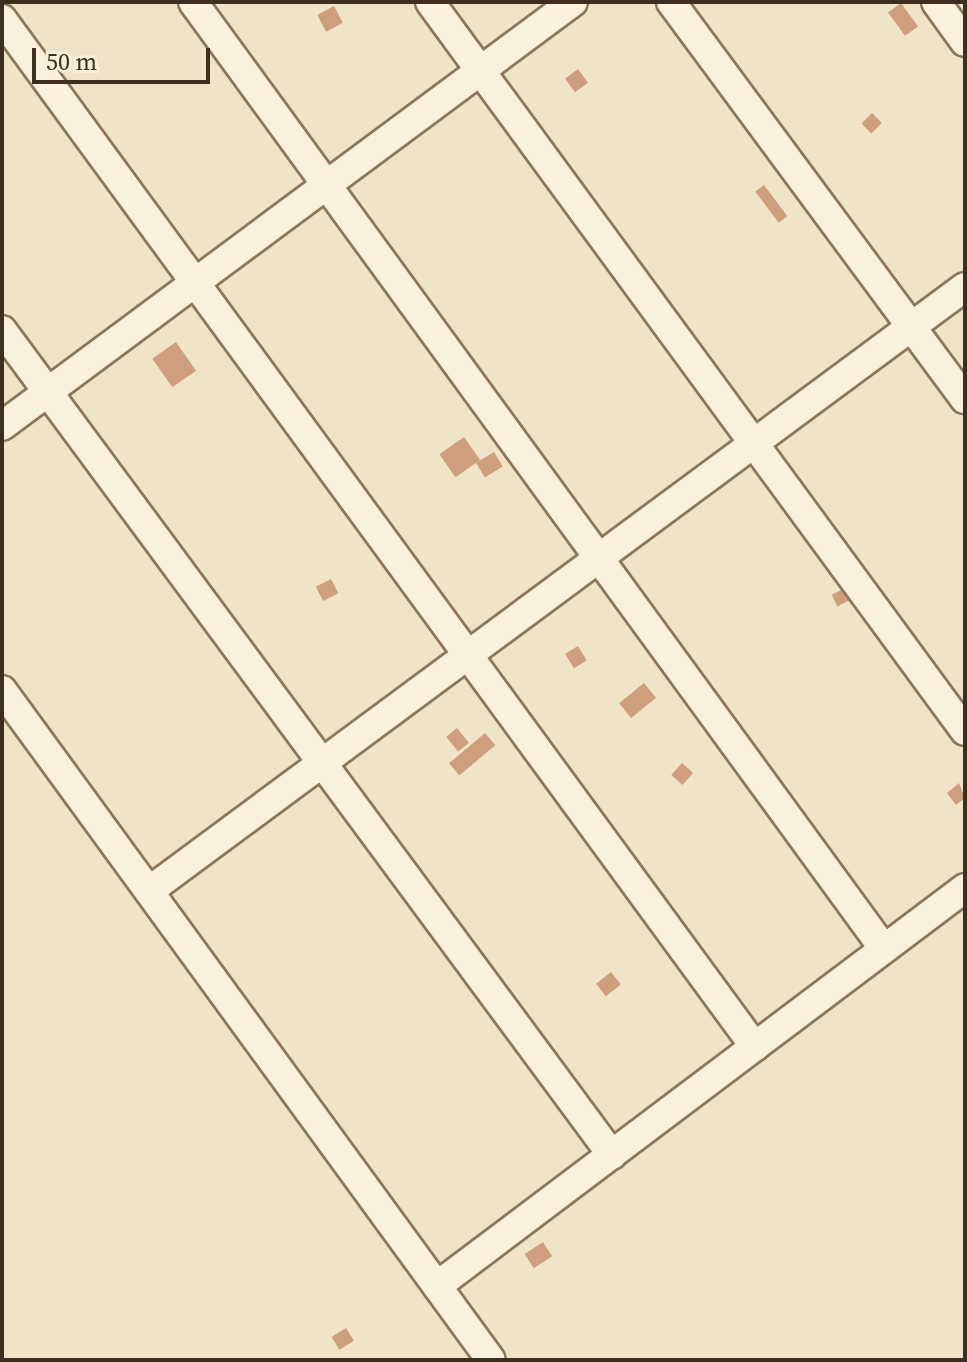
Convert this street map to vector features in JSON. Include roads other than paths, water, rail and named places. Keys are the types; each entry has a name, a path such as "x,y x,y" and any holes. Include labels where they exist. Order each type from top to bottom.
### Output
{"street":[{"path":"193,2 884,949"},
{"path":"430,2 965,731"},
{"path":"2,426 573,2"},
{"path":"671,2 965,399"},
{"path":"936,2 965,42"},
{"path":"2,19 755,1047"},
{"path":"149,891 965,287"},
{"path":"2,330 612,1155"},
{"path":"2,690 491,1360"},
{"path":"437,1286 965,888"}]}
